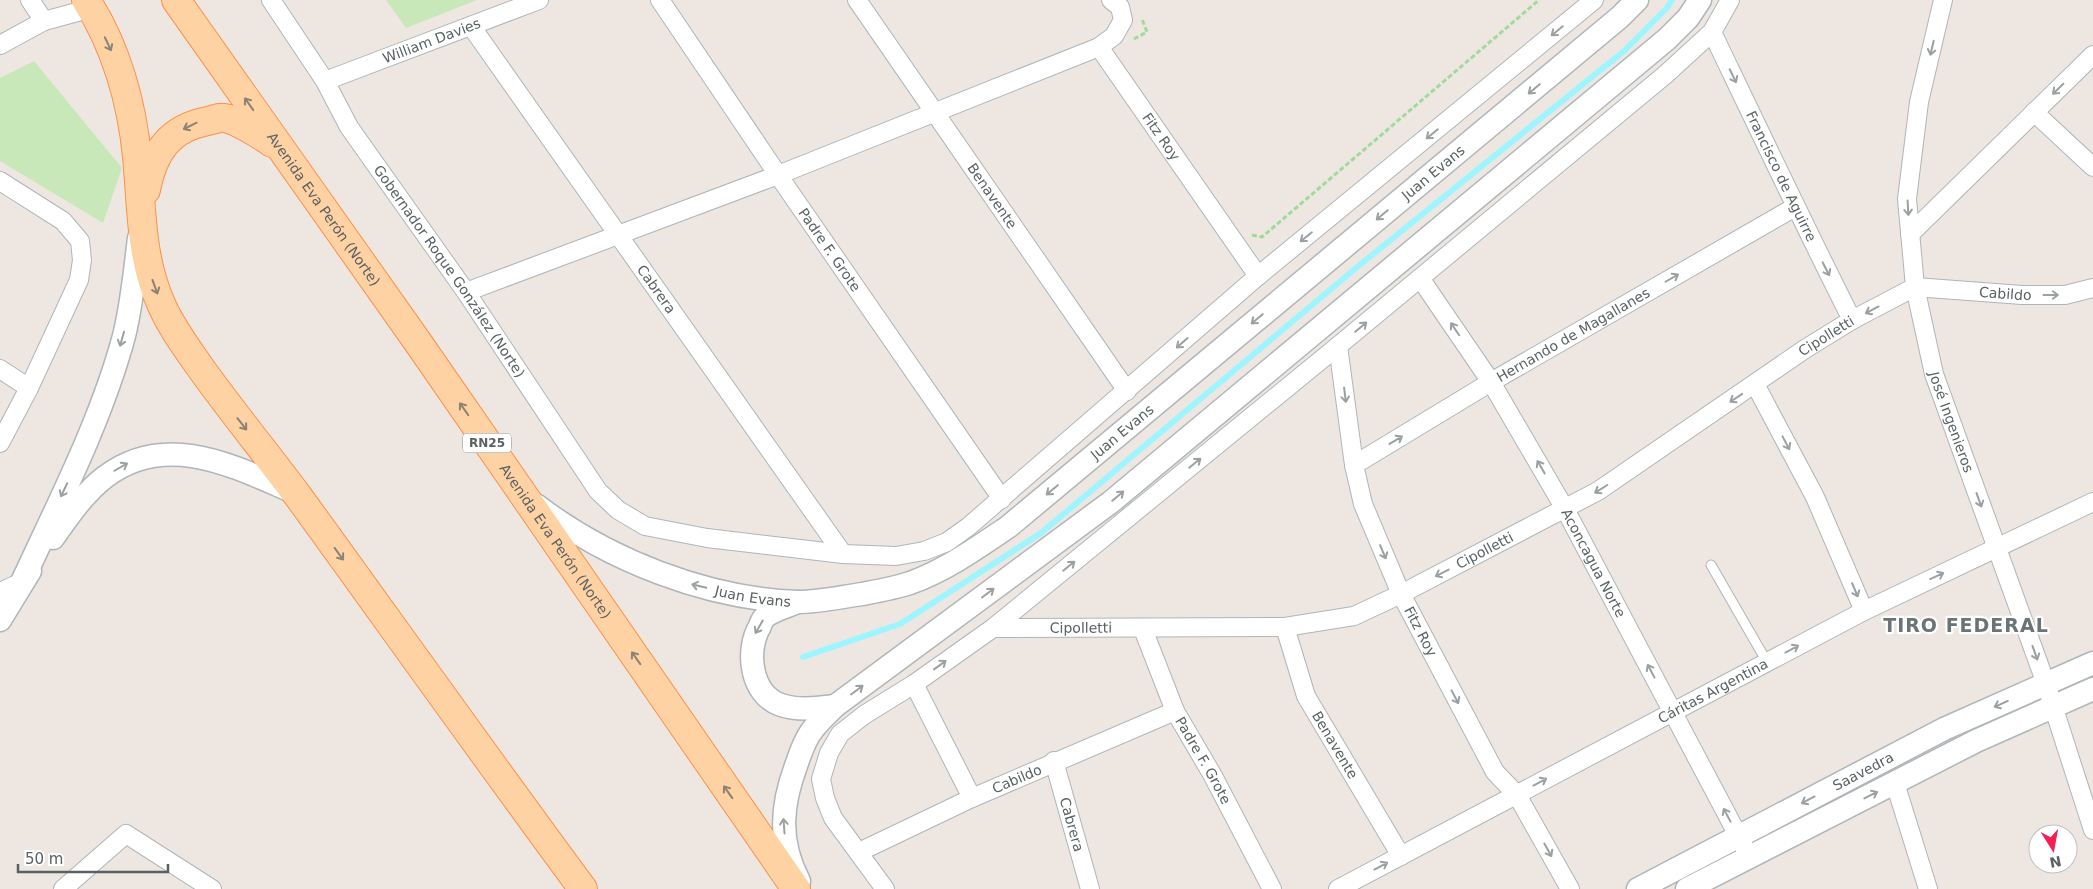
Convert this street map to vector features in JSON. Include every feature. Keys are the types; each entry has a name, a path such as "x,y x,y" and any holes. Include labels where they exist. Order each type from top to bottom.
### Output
{"main road":[{"name":"Avenida Eva Perón (Norte)","path":"176,0 524,496 796,889"},
{"path":"89,4 114,57 130,112 137,157 140,222 150,272 161,304 175,332 229,408 296,493 583,889"},
{"path":"140,222 148,178 157,153 172,136 192,123 224,118 257,132 281,150"}],"street":[{"path":"30,0 44,21"},
{"name":"Gobernador Roque González (Norte)","path":"271,0 325,81 349,127 466,292 598,491 618,510 645,526"},
{"name":"William Davies","path":"325,81 539,0"},
{"name":"Padre F. Grote","path":"660,0 778,175 1002,499"},
{"name":"Benavente","path":"857,0 1127,391"},
{"path":"466,292 778,175 1099,48 1114,36 1123,20 1120,7 1111,0"},
{"name":"Juan Evans","path":"645,526 707,538 843,554 896,556 924,551 948,542 1002,499 1258,276 1594,0"},
{"name":"Juan Evans","path":"524,496 562,525 603,547 691,584 743,596 799,602 835,598 909,583 947,567 1008,526 1620,17 1637,0"},
{"path":"803,889 792,867 785,845 783,814 790,780 812,729 835,706 1111,502 1667,39 1688,18 1700,0"},
{"path":"885,889 833,818 825,798 821,779 829,753 840,734 864,715 914,684 993,628 1338,346 1665,75 1712,32 1730,0"},
{"name":"José Ingenieros","path":"1943,0 1919,102 1908,200 1915,287 1934,374 2046,684 2093,830"},
{"path":"0,45 44,21 89,4"},
{"name":"Cabrera","path":"471,26 843,554"},
{"name":"Francisco de Aguirre","path":"1712,32 1772,153 1795,207 1852,320"},
{"name":"Fitz Roy","path":"1099,48 1258,276"},
{"path":"1910,234 2093,55"},
{"path":"2034,112 2093,166"},
{"path":"0,181 63,221 80,241 82,260 79,280 29,388 0,443"},
{"name":"Hernando de Magallanes","path":"1354,465 1491,382 1795,207"},
{"path":"0,620 22,582 78,462 110,382 124,335 132,296 140,222"},
{"name":"Aconcagua Norte","path":"1420,278 1491,382 1565,509 1750,858"},
{"name":"Cipolletti","path":"993,628 1144,629 1285,627 1354,616 1401,594 1598,491 1852,320 1915,287"},
{"name":"Cabildo","path":"1915,287 2022,295 2065,295 2093,288"},
{"name":"Fitz Roy","path":"1338,346 1354,465 1363,504 1401,594 1495,772 1517,794 1570,889"},
{"path":"0,369 29,388"},
{"path":"1755,384 1815,497 1864,611"},
{"path":"0,592 22,582 76,506 104,477 131,462 163,455 193,455 228,464 296,493"},
{"name":"Cáritas Argentina","path":"1338,889 1864,611 2093,502"},
{"path":"799,602 765,617 755,634 752,662 757,683 766,697 782,705 803,709 835,706"},
{"name":"Benavente","path":"1285,627 1306,696 1401,856"},
{"name":"Padre F. Grote","path":"1144,629 1176,710 1272,889"},
{"name":"Saavedra","path":"1638,889 1667,882 1739,837 1944,729 2093,663"},
{"path":"914,684 972,798"},
{"name":"Saavedra","path":"1687,889 1976,741 2093,689"},
{"name":"Cabildo","path":"859,852 1054,761 1176,710"},
{"name":"Cabrera","path":"1054,761 1090,889"},
{"path":"1895,783 1928,889"},
{"path":"62,889 126,834 212,889"}],"lane":[{"path":"1711,565 1767,662"}],"path":[{"path":"1247,234 1262,237 1539,0"},
{"path":"1132,40 1147,32 1141,16"}],"green space":[{"path":"386,0 477,0 406,28"},
{"path":"34,61 122,168 103,223 0,161 0,78"}],"waterway":[{"path":"803,657 900,624 1041,533 1356,268 1624,51 1667,8 1672,0"}],"district":[{"name":"TIRO FEDERAL","path":"1966,625"}]}
